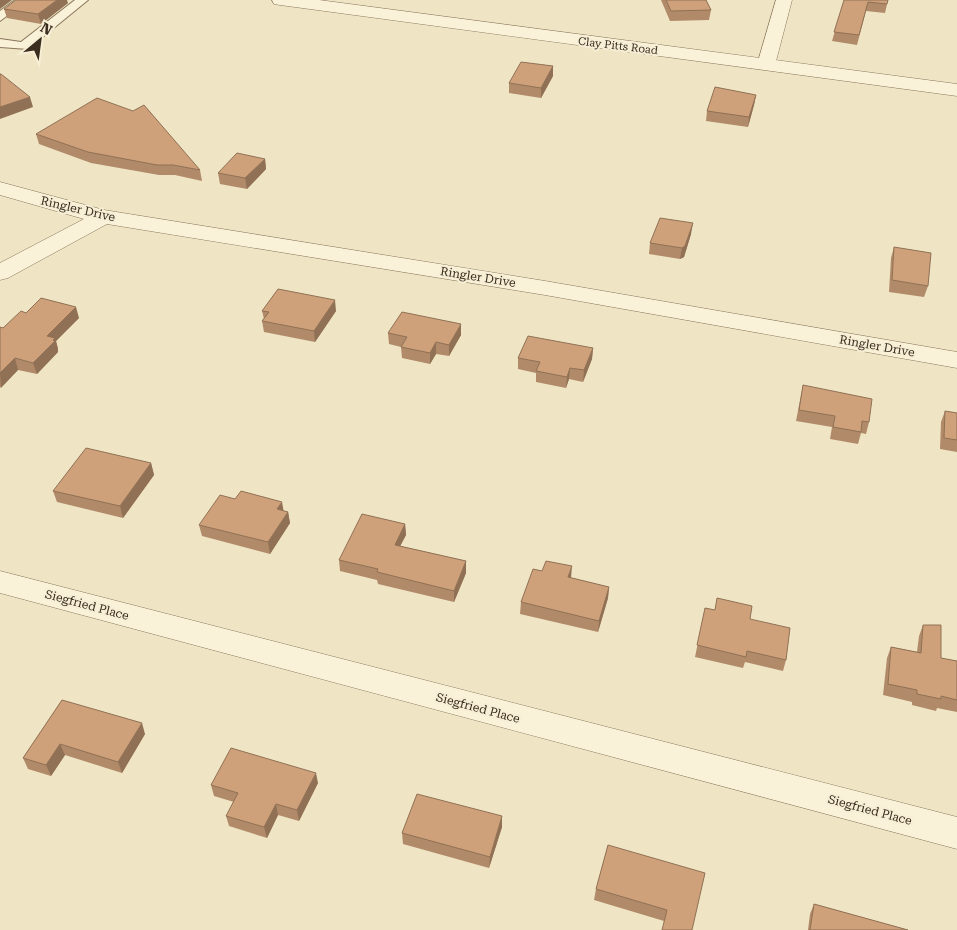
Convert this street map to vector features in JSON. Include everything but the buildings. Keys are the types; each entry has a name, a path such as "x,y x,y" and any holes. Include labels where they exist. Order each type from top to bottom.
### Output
{"street":[{"name":"Clay Pitts Road","path":"280,0 957,90"},
{"path":"766,65 784,0"},
{"name":"Ringler Drive","path":"0,188 50,204 104,216 535,286 957,360"},
{"path":"0,273 104,216"},
{"name":"Siegfried Place","path":"0,582 957,833"}],"lane":[{"path":"0,17 22,0"},
{"path":"0,43 24,46 82,0"}]}
